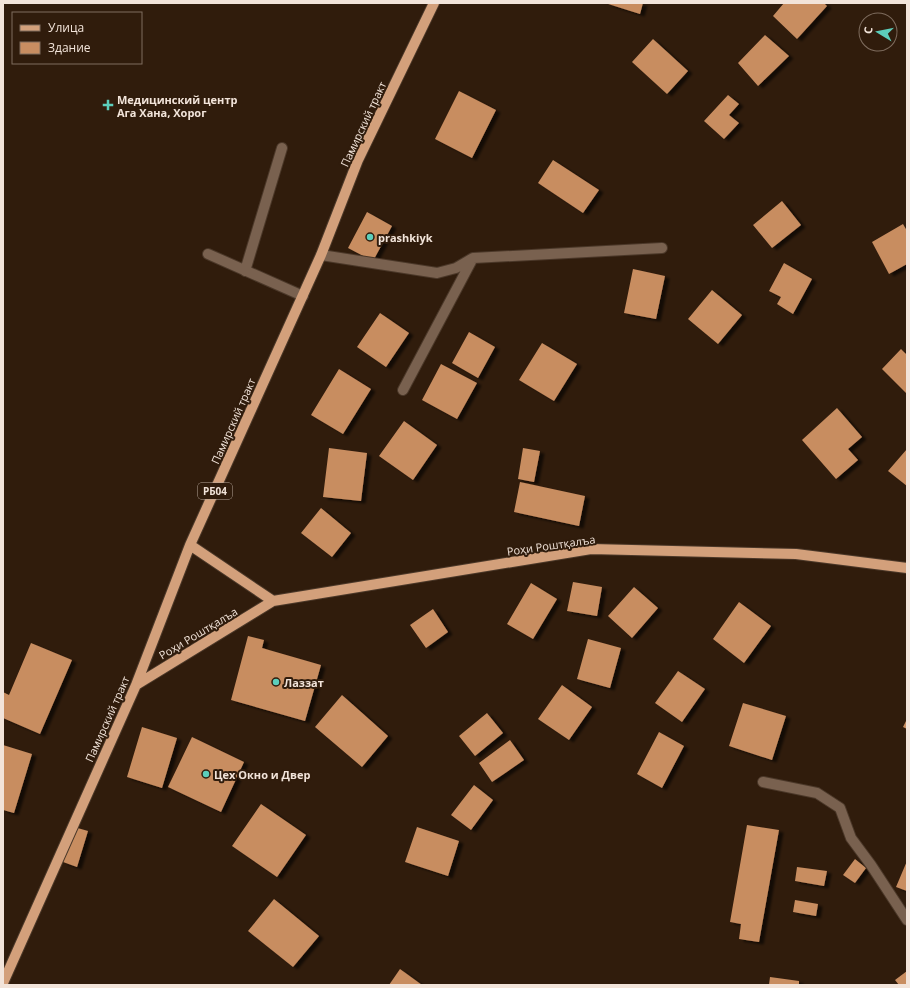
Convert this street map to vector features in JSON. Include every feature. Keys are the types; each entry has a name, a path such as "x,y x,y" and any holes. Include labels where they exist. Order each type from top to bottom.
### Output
{"main road":[{"name":"Памирский тракт","path":"4,979 136,685 190,545 321,255 358,160 434,3"},
{"path":"190,545 274,601"},
{"name":"Роҳи Роштқалъа","path":"136,685 274,601 591,549 796,554 907,568"}],"street":[{"path":"245,271 282,148"},
{"path":"321,255 437,273 456,268 473,258 662,248"},
{"path":"208,254 303,296"},
{"path":"403,390 473,258"},
{"path":"763,782 817,793 840,808 851,838 871,865 907,920"}],"building":[{"path":"605,3 643,3 640,14"},
{"path":"784,3 824,3 827,6 797,39 773,16"},
{"path":"765,35 789,56 758,86 738,63"},
{"path":"653,39 688,71 667,94 632,62"},
{"path":"459,91 496,110 472,158 435,139"},
{"path":"728,95 739,104 729,115 739,123 724,139 704,121"},
{"path":"553,160 599,190 583,213 538,183"},
{"path":"782,201 801,225 772,248 753,225"},
{"name":"prashkiyk","path":"367,212 392,226 373,261 348,248"},
{"path":"903,224 907,231 907,264 889,274 872,242"},
{"path":"784,263 812,279 793,314 777,304 781,297 769,291"},
{"path":"633,269 665,276 656,319 624,313"},
{"path":"712,290 742,315 718,344 688,319"},
{"path":"380,313 409,333 386,367 357,347"},
{"path":"469,332 495,347 478,378 452,363"},
{"path":"542,343 577,364 554,401 519,380"},
{"path":"901,349 907,355 907,394 882,369"},
{"path":"441,364 477,383 457,419 422,400"},
{"path":"339,369 371,389 343,434 311,415"},
{"path":"837,408 862,437 848,449 858,460 836,479 802,440"},
{"path":"404,421 437,445 413,480 379,456"},
{"path":"329,448 367,453 361,501 323,497"},
{"path":"523,448 540,451 534,482 518,479"},
{"path":"907,449 907,486 888,471"},
{"path":"520,482 585,496 579,526 514,512"},
{"path":"321,508 351,533 332,557 301,533"},
{"path":"573,582 602,587 597,616 567,611"},
{"path":"531,583 557,599 533,639 507,624"},
{"path":"634,587 658,608 632,638 608,616"},
{"path":"739,602 771,626 744,663 713,639"},
{"path":"433,609 448,632 426,648 410,625"},
{"name":"Лаззат","path":"248,636 264,640 262,648 321,665 305,721 231,700"},
{"path":"588,639 621,648 610,688 577,679"},
{"path":"31,643 72,660 40,734 3,718 3,692 9,695"},
{"path":"678,671 705,689 682,722 655,703"},
{"path":"562,685 592,707 569,740 538,719"},
{"path":"342,695 388,736 362,767 315,727"},
{"path":"743,703 786,716 772,760 729,746"},
{"path":"487,713 503,733 475,756 459,736"},
{"path":"907,719 907,729 903,727"},
{"path":"142,727 177,738 162,788 127,777"},
{"path":"659,732 684,746 662,788 637,774"},
{"name":"Цех Окно и Двер","path":"192,737 244,762 221,812 168,787"},
{"path":"510,740 524,760 492,782 479,763"},
{"path":"3,745 32,754 14,813 3,810"},
{"path":"474,785 493,800 471,830 451,815"},
{"path":"261,804 306,835 277,877 232,846"},
{"path":"747,825 779,830 759,942 739,939 741,924 730,922"},
{"path":"74,827 88,831 77,867 63,862"},
{"path":"417,827 459,841 448,876 405,862"},
{"path":"855,859 866,868 855,883 843,875"},
{"path":"907,861 907,891 896,887"},
{"path":"797,867 827,871 824,886 795,881"},
{"path":"274,899 319,936 293,967 248,931"},
{"path":"795,900 818,904 816,916 793,912"},
{"path":"400,969 422,985 389,985"},
{"path":"907,971 907,985 899,985 895,980"},
{"path":"770,977 799,981 799,985 769,985"}],"place":[{"name":"Медицинский центр Ага Хана, Хорог","path":"108,105"},
{"name":"prashkiyk","path":"370,237"},
{"name":"Лаззат","path":"276,682"},
{"name":"Цех Окно и Двер","path":"206,774"}]}
